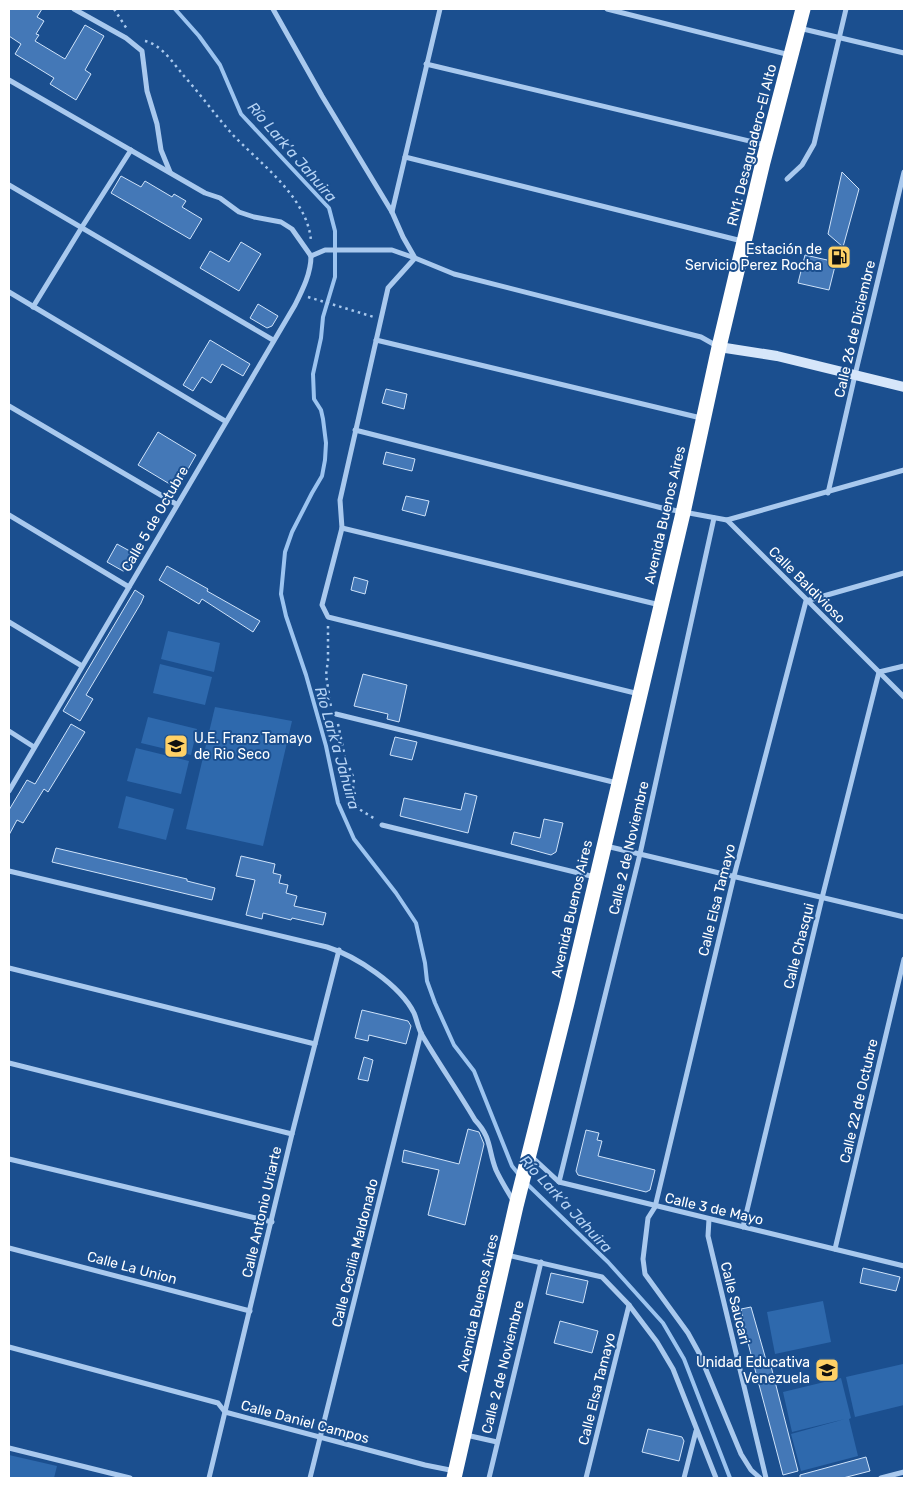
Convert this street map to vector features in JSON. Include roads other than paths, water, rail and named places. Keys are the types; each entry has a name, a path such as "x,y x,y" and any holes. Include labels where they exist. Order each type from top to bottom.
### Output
{"highway":[{"name":"RN1: Desaguadero-El Alto","path":"719,347 803,9"},
{"name":"Avenida Buenos Aires","path":"455,1475 516,1206 567,1003 683,513 719,347"}],"street":[{"path":"74,9 128,38 142,51 147,91 157,124 161,150 170,172"},
{"path":"273,9 322,96 392,212 402,237 415,258"},
{"path":"392,212 440,9"},
{"path":"607,9 791,55"},
{"path":"787,179 802,165 814,144 846,9"},
{"path":"798,28 904,53"},
{"path":"426,64 768,146"},
{"path":"9,80 205,192 220,198 240,212 254,217 281,222 292,229 311,256 325,250 392,250 454,274 701,337 719,347 778,356 904,387"},
{"path":"33,307 131,150"},
{"path":"405,157 745,241"},
{"name":"Calle 26 de Diciembre","path":"828,493 904,172"},
{"path":"9,185 273,340"},
{"name":"Calle 5 de Octubre","path":"9,791 304,288 311,266 311,256"},
{"path":"415,258 388,288 340,500 342,528 322,604 328,617 640,694"},
{"path":"9,292 225,421"},
{"path":"376,340 703,418"},
{"path":"9,406 176,504"},
{"path":"355,430 683,513 727,520 904,470"},
{"path":"9,515 129,586"},
{"name":"Calle 2 de Noviembre","path":"559,1182 640,854 714,518"},
{"name":"Calle Baldivioso","path":"727,520 904,697"},
{"path":"342,528 661,605"},
{"path":"806,601 904,573"},
{"name":"Calle Elsa Tamayo","path":"760,1478 751,1470 741,1454 699,1353 692,1340 645,1274 643,1259 648,1218 655,1206 734,876 806,601"},
{"path":"9,622 82,666"},
{"path":"879,672 904,666"},
{"name":"Calle Chasqui","path":"743,1227 822,898 879,672"},
{"path":"336,714 619,784"},
{"path":"9,731 34,746"},
{"path":"382,825 596,877"},
{"path":"604,846 904,917"},
{"path":"9,871 339,950 376,972 398,992 414,1012 421,1033 475,1120 484,1129 488,1137 496,1170 516,1206"},
{"name":"Calle Antonio Uriarte","path":"209,1478 292,1134 339,950"},
{"name":"Calle 22 de Octubre","path":"835,1249 904,959"},
{"path":"9,968 315,1044"},
{"name":"Calle Cecilia Maldonado","path":"310,1478 421,1033"},
{"path":"9,1063 292,1134"},
{"path":"9,1159 272,1222"},
{"name":"Calle 3 de Mayo","path":"528,1160 559,1182 904,1266"},
{"name":"Calle Saucari","path":"709,1219 708,1236 766,1478"},
{"name":"Calle La Union","path":"9,1248 250,1311"},
{"path":"506,1254 602,1277 629,1305 657,1342 673,1369 716,1478"},
{"name":"Calle 2 de Noviembre","path":"489,1478 540,1262"},
{"name":"Calle Elsa Tamayo","path":"586,1478 629,1305"},
{"name":"Calle Daniel Campos","path":"9,1348 218,1403 225,1412 425,1465 455,1475"},
{"path":"684,1478 696,1430"},
{"path":"464,1435 497,1442"},
{"path":"9,1448 130,1478"},
{"path":"882,1478 904,1472"}],"waterway":[{"name":"Río Lark’a Jahuira","path":"175,9 199,36 220,65 241,114 329,208 335,231 335,277 323,317 321,338 313,374 314,399 321,410 323,419 326,443 325,460 322,476 292,532 285,552 281,594 326,746 338,803 354,839 396,893 416,923 427,981 435,1003 454,1045 474,1071 512,1166 520,1176"},
{"name":"Río Lark’a Jahuira","path":"526,1183 608,1262 663,1323 684,1359 730,1478"}],"place":[{"name":"Estación de Servicio Perez Rocha","path":"839,257"},
{"name":"U.E. Franz Tamayo de Rio Seco","path":"176,746"},
{"name":"Unidad Educativa Venezuela","path":"827,1370"}]}
